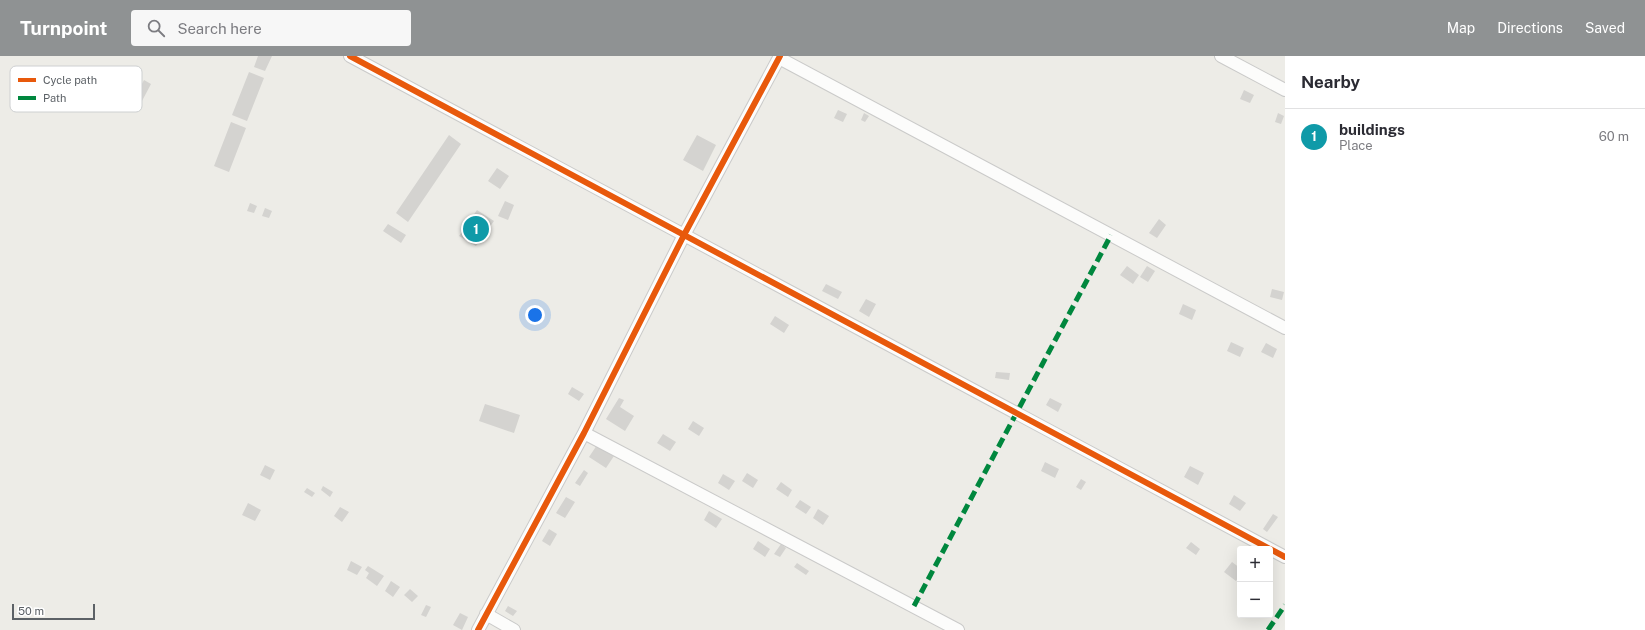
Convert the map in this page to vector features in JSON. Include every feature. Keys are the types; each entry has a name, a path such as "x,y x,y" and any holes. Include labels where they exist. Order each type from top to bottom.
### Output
{"street":[{"path":"350,56 1285,557"},
{"path":"1221,56 1285,90"},
{"path":"478,630 584,433 684,235 780,57 1285,328"},
{"path":"584,433 958,630"},
{"path":"486,614 514,630"}],"building":[{"path":"258,56 272,56 265,71 254,67"},
{"path":"249,72 264,78 247,121 232,115"},
{"path":"144,80 151,84 142,101 142,84"},
{"path":"1244,90 1254,95 1250,103 1240,99"},
{"path":"838,110 847,114 843,122 834,118"},
{"path":"864,113 869,116 865,122 861,120"},
{"path":"1278,113 1284,116 1281,124 1275,122"},
{"path":"231,122 246,128 229,172 214,166"},
{"path":"449,135 461,144 408,222 396,213"},
{"path":"697,135 716,145 703,171 683,160"},
{"path":"497,168 509,176 500,189 488,181"},
{"path":"505,201 514,205 508,220 498,216"},
{"path":"250,203 257,206 254,213 247,211"},
{"path":"265,208 272,211 269,218 262,216"},
{"path":"477,210 494,221 476,246 459,236"},
{"path":"1159,219 1166,225 1157,238 1149,233"},
{"path":"388,224 406,235 401,243 383,231"},
{"path":"1127,266 1139,275 1133,284 1120,275"},
{"path":"1147,266 1155,271 1148,282 1140,277"},
{"path":"826,284 842,292 838,299 822,291"},
{"path":"1272,289 1284,292 1282,300 1270,297"},
{"path":"866,299 876,304 869,317 859,311"},
{"path":"1183,304 1196,310 1192,320 1179,314"},
{"path":"775,316 789,325 784,333 770,324"},
{"path":"1231,342 1244,348 1240,357 1227,351"},
{"path":"1266,343 1277,349 1273,358 1261,352"},
{"path":"996,372 1010,373 1009,380 995,378"},
{"path":"572,387 584,394 579,401 568,394"},
{"path":"619,398 624,400 620,407 634,416 625,431 606,419"},
{"path":"1050,398 1062,404 1058,412 1046,405"},
{"path":"485,404 520,415 514,433 479,421"},
{"path":"693,421 704,428 699,436 688,429"},
{"path":"663,434 676,442 670,451 657,443"},
{"path":"597,445 614,456 606,468 589,457"},
{"path":"1045,462 1059,469 1055,478 1041,471"},
{"path":"265,465 275,470 270,480 260,475"},
{"path":"1190,466 1204,473 1198,485 1184,477"},
{"path":"584,470 588,473 580,486 575,483"},
{"path":"747,473 758,480 753,488 742,481"},
{"path":"723,474 735,481 729,490 718,483"},
{"path":"1081,479 1086,482 1081,490 1076,487"},
{"path":"781,482 792,490 788,497 776,489"},
{"path":"323,486 333,492 330,497 321,490"},
{"path":"307,488 315,493 312,497 304,492"},
{"path":"1234,495 1246,503 1240,511 1229,504"},
{"path":"566,497 575,502 565,518 556,513"},
{"path":"800,500 811,507 806,514 795,507"},
{"path":"248,503 261,510 255,521 242,515"},
{"path":"340,507 349,512 342,522 334,516"},
{"path":"818,509 829,516 823,525 813,518"},
{"path":"709,511 722,519 716,528 704,520"},
{"path":"1273,514 1278,517 1267,532 1263,529"},
{"path":"549,529 557,534 550,546 542,541"},
{"path":"758,541 770,549 765,557 753,549"},
{"path":"1191,542 1200,549 1196,555 1186,548"},
{"path":"781,544 786,548 780,557 774,554"},
{"path":"351,561 362,567 357,575 347,570"},
{"path":"1232,562 1237,566 1237,580 1236,581 1224,572"},
{"path":"797,563 809,571 806,575 794,567"},
{"path":"368,566 384,576 377,586 366,578 369,573 365,570"},
{"path":"391,581 400,587 393,597 385,591"},
{"path":"410,589 418,596 412,602 404,595"},
{"path":"426,605 431,607 426,617 421,615"},
{"path":"508,606 517,611 513,616 505,611"},
{"path":"460,613 468,617 462,630 453,625"}],"marked path":[{"path":"914,606 1111,235"},
{"path":"1268,630 1285,605"}],"cycle path":[{"path":"350,56 1285,557"},
{"path":"478,630 584,433 684,235 780,56"}],"place":[{"name":"buildings","path":"476,229"}]}
